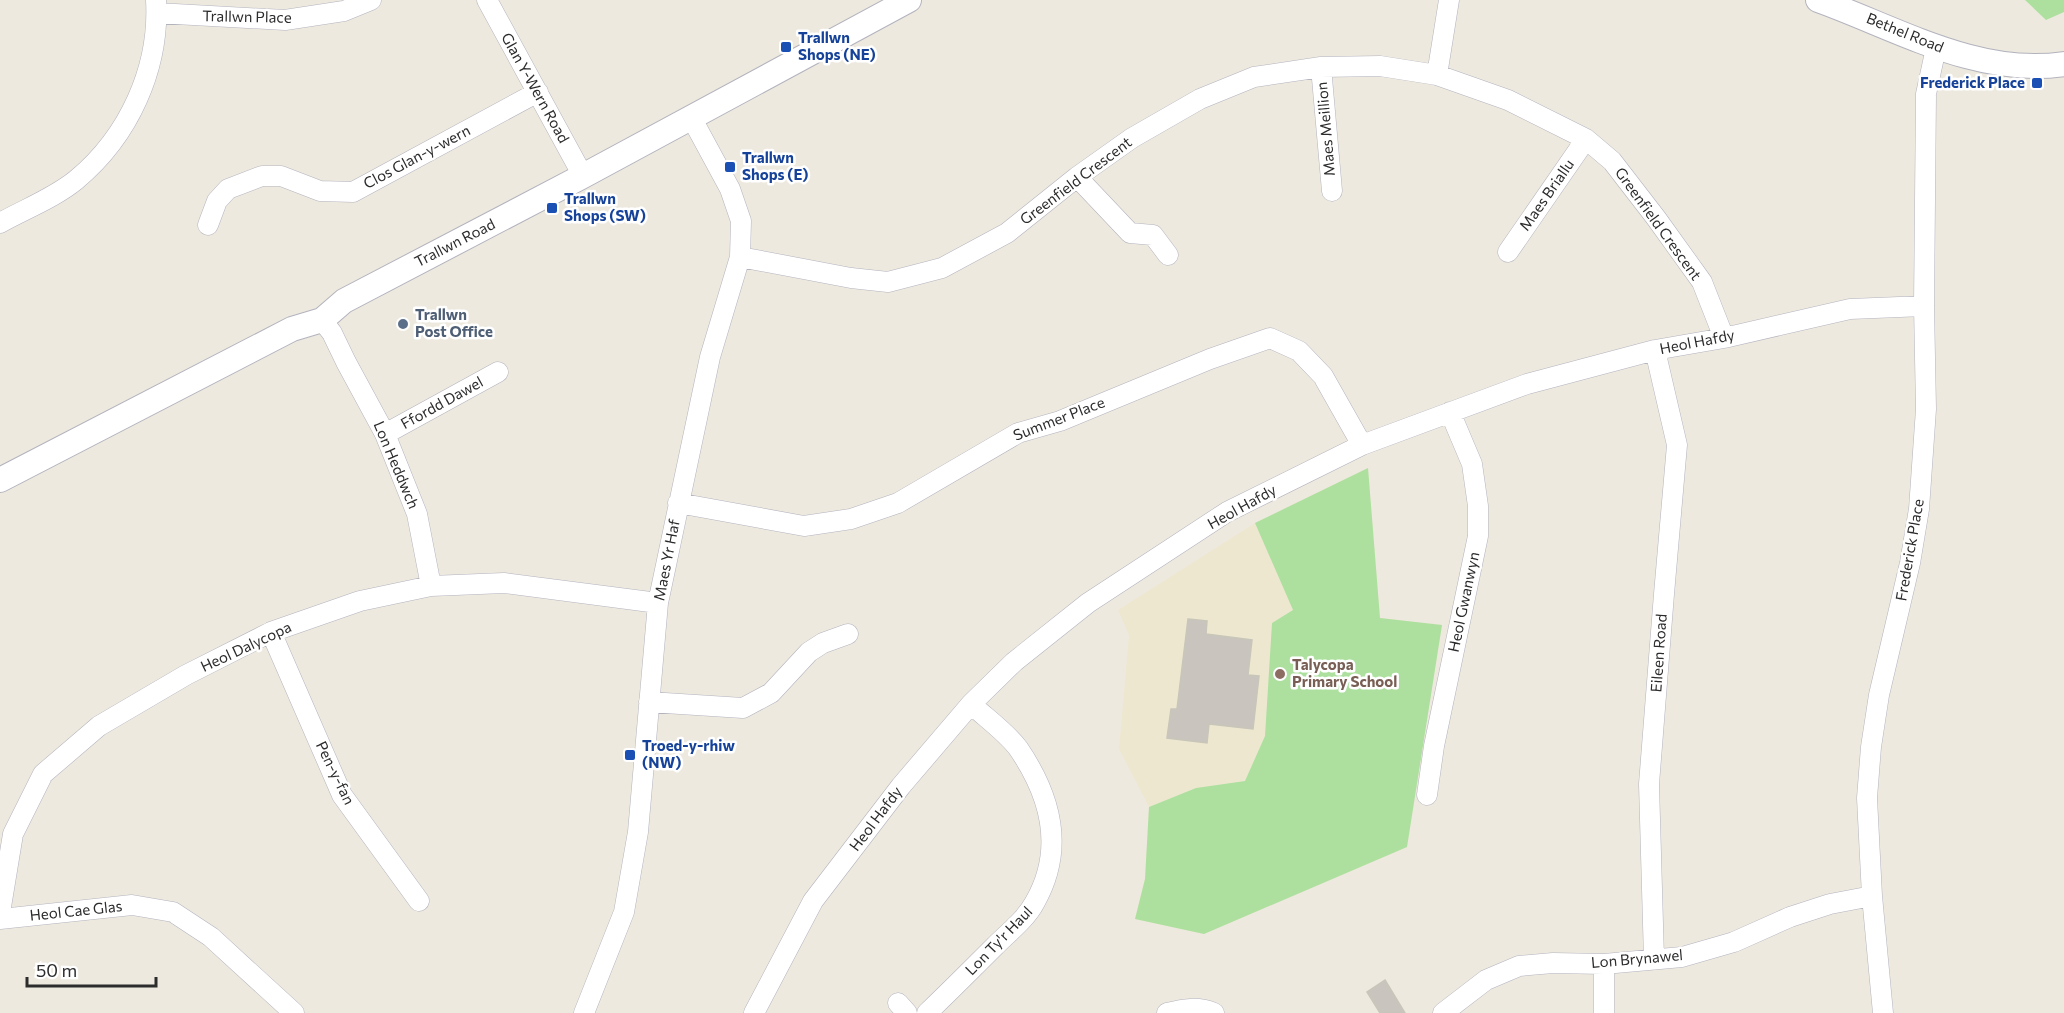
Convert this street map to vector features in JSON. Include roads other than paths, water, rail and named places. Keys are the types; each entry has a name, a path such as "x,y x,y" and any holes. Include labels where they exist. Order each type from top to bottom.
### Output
{"street":[{"name":"Trallwn Place","path":"157,7 285,20 344,11 371,0"},
{"name":"Glan Y-Wern Road","path":"487,0 583,176"},
{"name":"Trallwn Road","path":"0,480 292,329 322,320 344,301 583,176 909,0"},
{"path":"1437,75 1449,0"},
{"name":"Bethel Road","path":"1818,0 1858,14 1936,48 1995,62 2041,68 2064,64"},
{"path":"0,223 48,198 76,180 106,148 126,121 142,90 155,49 157,7"},
{"name":"Frederick Place","path":"1883,1013 1872,896 1867,798 1871,747 1879,694 1910,563 1918,509 1926,409 1924,306 1926,94 1936,48"},
{"name":"Greenfield Crescent","path":"740,257 851,278 888,282 942,268 1007,233 1077,177 1132,138 1200,99 1254,77 1321,67 1380,66 1437,75 1508,100 1586,139 1612,161 1702,282 1724,338"},
{"name":"Maes Meillion","path":"1321,67 1332,191"},
{"name":"Clos Glan-y-wern","path":"208,225 218,201 228,189 262,176 281,176 320,191 353,192 538,92"},
{"name":"Maes Yr Haf","path":"584,1013 624,912 638,832 658,603 710,357 740,257 741,221 730,189 691,117"},
{"name":"Maes Briallu","path":"1508,252 1586,139"},
{"path":"1077,177 1130,233 1153,235 1168,255"},
{"name":"Heol Hafdy","path":"754,1013 813,901 901,786 971,704 1014,662 1088,603 1227,513 1362,445 1527,384 1655,350 1724,338 1850,309 1924,306"},
{"name":"Lon Heddwch","path":"322,320 332,333 386,434 417,514 431,586"},
{"name":"Summer Place","path":"678,503 804,526 851,519 898,503 1018,433 1060,421 1210,358 1270,338 1299,351 1323,376 1362,445"},
{"name":"Eileen Road","path":"1654,959 1649,784 1677,446 1655,350"},
{"name":"Ffordd Dawel","path":"386,434 498,372"},
{"name":"Heol Gwanwyn","path":"1427,795 1434,746 1478,536 1478,506 1472,464 1450,412"},
{"name":"Heol Dalycopa","path":"0,913 13,834 43,774 99,726 186,675 271,632 360,601 431,586 504,584 658,603"},
{"name":"Pen-y-fan","path":"271,632 342,795 419,901"},
{"path":"649,702 743,708 771,693 809,652 823,643 848,634"},
{"name":"Lon Ty'r Haul","path":"927,1013 1019,922 1035,903 1053,852 1052,824 1034,775 1016,746 971,704"},
{"name":"Lon Brynawel","path":"1443,1013 1486,980 1519,966 1553,963 1604,964 1682,957 1734,942 1830,904 1872,896"},
{"name":"Heol Cae Glas","path":"0,919 132,906 173,912 211,937 294,1013"},
{"path":"1604,964 1604,1013"},
{"path":"1167,1013 1183,1009 1205,1009 1214,1013"}],"place":[{"name":"Trallwn Shops (NE)","path":"786,47"},
{"name":"Frederick Place","path":"2037,83"},
{"name":"Trallwn Shops (E)","path":"730,167"},
{"name":"Trallwn Shops (SW)","path":"552,208"},
{"name":"Trallwn Post Office","path":"403,324"},
{"name":"Talycopa Primary School","path":"1280,674"},
{"name":"Troed-y-rhiw (NW)","path":"630,755"}]}
